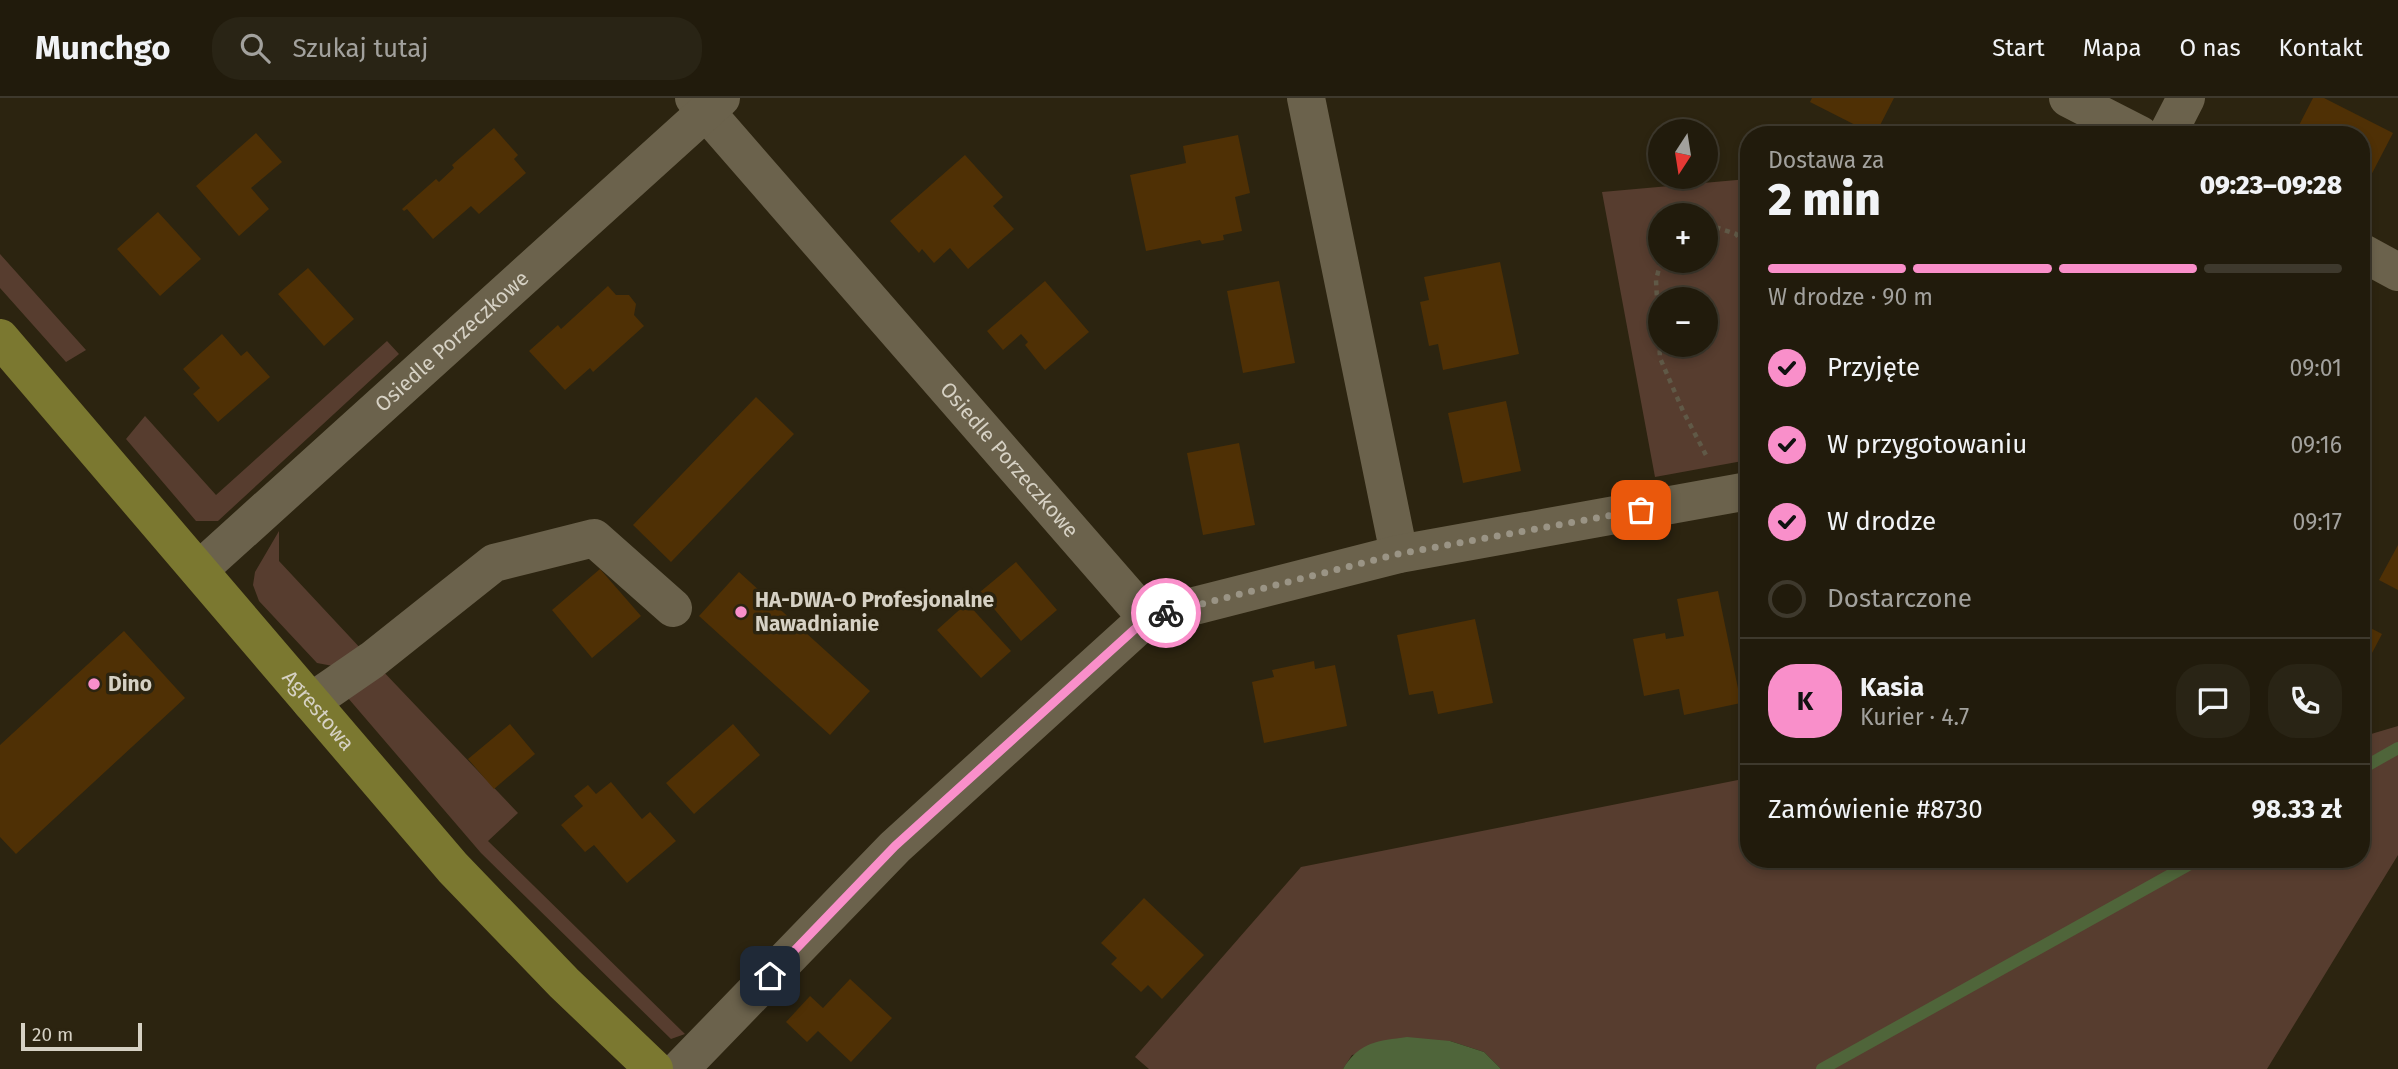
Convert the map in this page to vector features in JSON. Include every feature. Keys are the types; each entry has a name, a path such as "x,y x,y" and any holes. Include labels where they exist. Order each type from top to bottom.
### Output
{"main road":[{"name":"Agrestowa","path":"0,338 453,868 564,983 654,1069"}],"street":[{"path":"1306,98 1398,554"},
{"path":"2068,98 2122,126"},
{"path":"2172,126 2186,98"},
{"name":"Osiedle Porzeczkowe","path":"199,570 707,102 1147,618"},
{"path":"2370,257 2398,272"},
{"path":"680,1069 895,846 1147,618 1398,554 1740,492"},
{"path":"311,702 372,660 494,563 594,538 673,608"}],"path":[{"path":"1718,228 1737,234 1740,239"},
{"path":"1658,273 1660,358 1708,458"}],"shaded area":[{"path":"1740,180 1740,461 1655,477 1602,192 1648,188 1718,189 1718,182"},
{"path":"0,254 86,350 66,362 0,288"},
{"path":"387,341 399,354 218,521 196,521 126,439 145,416 216,495"},
{"path":"279,531 279,561 363,651 333,666 317,663 259,601 253,585 255,572"},
{"path":"379,667 518,813 488,841 685,1034 671,1039 481,853 348,698"},
{"path":"2398,726 2398,855 2267,1069 1501,1069 1484,1052 1450,1041 1352,1055 1343,1069 1149,1069 1135,1057 1301,867 1740,780 1740,868 2370,868 2370,734"},
{"path":"1407,1037 1450,1041 1484,1052 1501,1069 1343,1069 1356,1053 1370,1044"}],"building":[{"path":"1812,98 1894,98 1880,126 1857,126 1810,102"},
{"path":"2313,98 2324,98 2393,133 2370,177 2370,126 2299,126"},
{"path":"494,128 518,155 514,159 526,173 479,214 471,206 433,239 407,209 402,209 436,179 439,182 454,168 452,165"},
{"path":"256,133 282,162 251,188 269,209 239,236 196,186"},
{"path":"1238,135 1250,193 1235,197 1242,231 1223,235 1224,240 1202,244 1200,240 1146,251 1130,175 1186,163 1183,146"},
{"path":"965,155 1003,197 993,206 1014,229 968,269 950,248 934,263 922,249 919,253 890,221"},
{"path":"158,212 201,259 160,296 117,249"},
{"path":"1500,262 1519,354 1443,370 1438,344 1429,346 1420,302 1429,300 1424,277"},
{"path":"308,268 354,319 324,346 278,294"},
{"path":"1045,281 1089,332 1045,370 1025,345 1028,342 1021,334 1003,350 987,331"},
{"path":"1279,281 1295,363 1243,373 1227,291"},
{"path":"608,286 616,295 629,295 636,304 634,315 644,326 593,372 590,368 565,390 529,351 558,325 561,329"},
{"path":"222,334 241,356 247,351 270,377 218,422 193,394 200,388 183,369"},
{"path":"756,397 794,434 671,562 633,525"},
{"path":"1506,401 1521,471 1463,483 1448,413"},
{"path":"1239,443 1255,525 1203,535 1187,453"},
{"path":"2398,545 2398,590 2379,580"},
{"path":"1016,562 1057,610 1021,641 980,592"},
{"path":"600,569 641,616 592,658 552,610"},
{"path":"739,572 870,691 830,735 699,616"},
{"path":"1718,591 1740,703 1684,715 1679,689 1644,696 1633,639 1665,633 1666,639 1684,636 1677,599"},
{"path":"967,603 1011,651 981,678 937,630"},
{"path":"1475,619 1493,703 1438,714 1433,691 1409,695 1397,635"},
{"path":"2370,628 2382,634 2370,657"},
{"path":"124,631 185,698 16,854 0,837 0,745"},
{"path":"1314,661 1315,669 1335,665 1347,726 1264,743 1252,682 1274,677 1272,670"},
{"path":"510,724 535,754 494,789 468,759"},
{"path":"733,724 760,755 694,814 666,783"},
{"path":"611,782 642,819 650,812 676,841 627,883 594,845 585,852 561,825 583,806 574,796 588,785 596,794"},
{"path":"1144,898 1204,955 1162,999 1148,985 1141,992 1111,964 1117,958 1101,943"},
{"path":"850,979 892,1018 851,1062 818,1031 807,1042 786,1022 810,996 823,1008"}],"waterway":[{"path":"2370,764 2398,748"},
{"path":"1822,1069 2183,868"}],"way so far":[{"path":"1166,613 1398,554 1641,510"}],"place":[{"name":"HA-DWA-O Profesjonalne Nawadnianie","path":"741,612"},
{"name":"Dino","path":"94,684"}],"route":[{"path":"770,976 895,846 1147,618 1166,613"}]}
